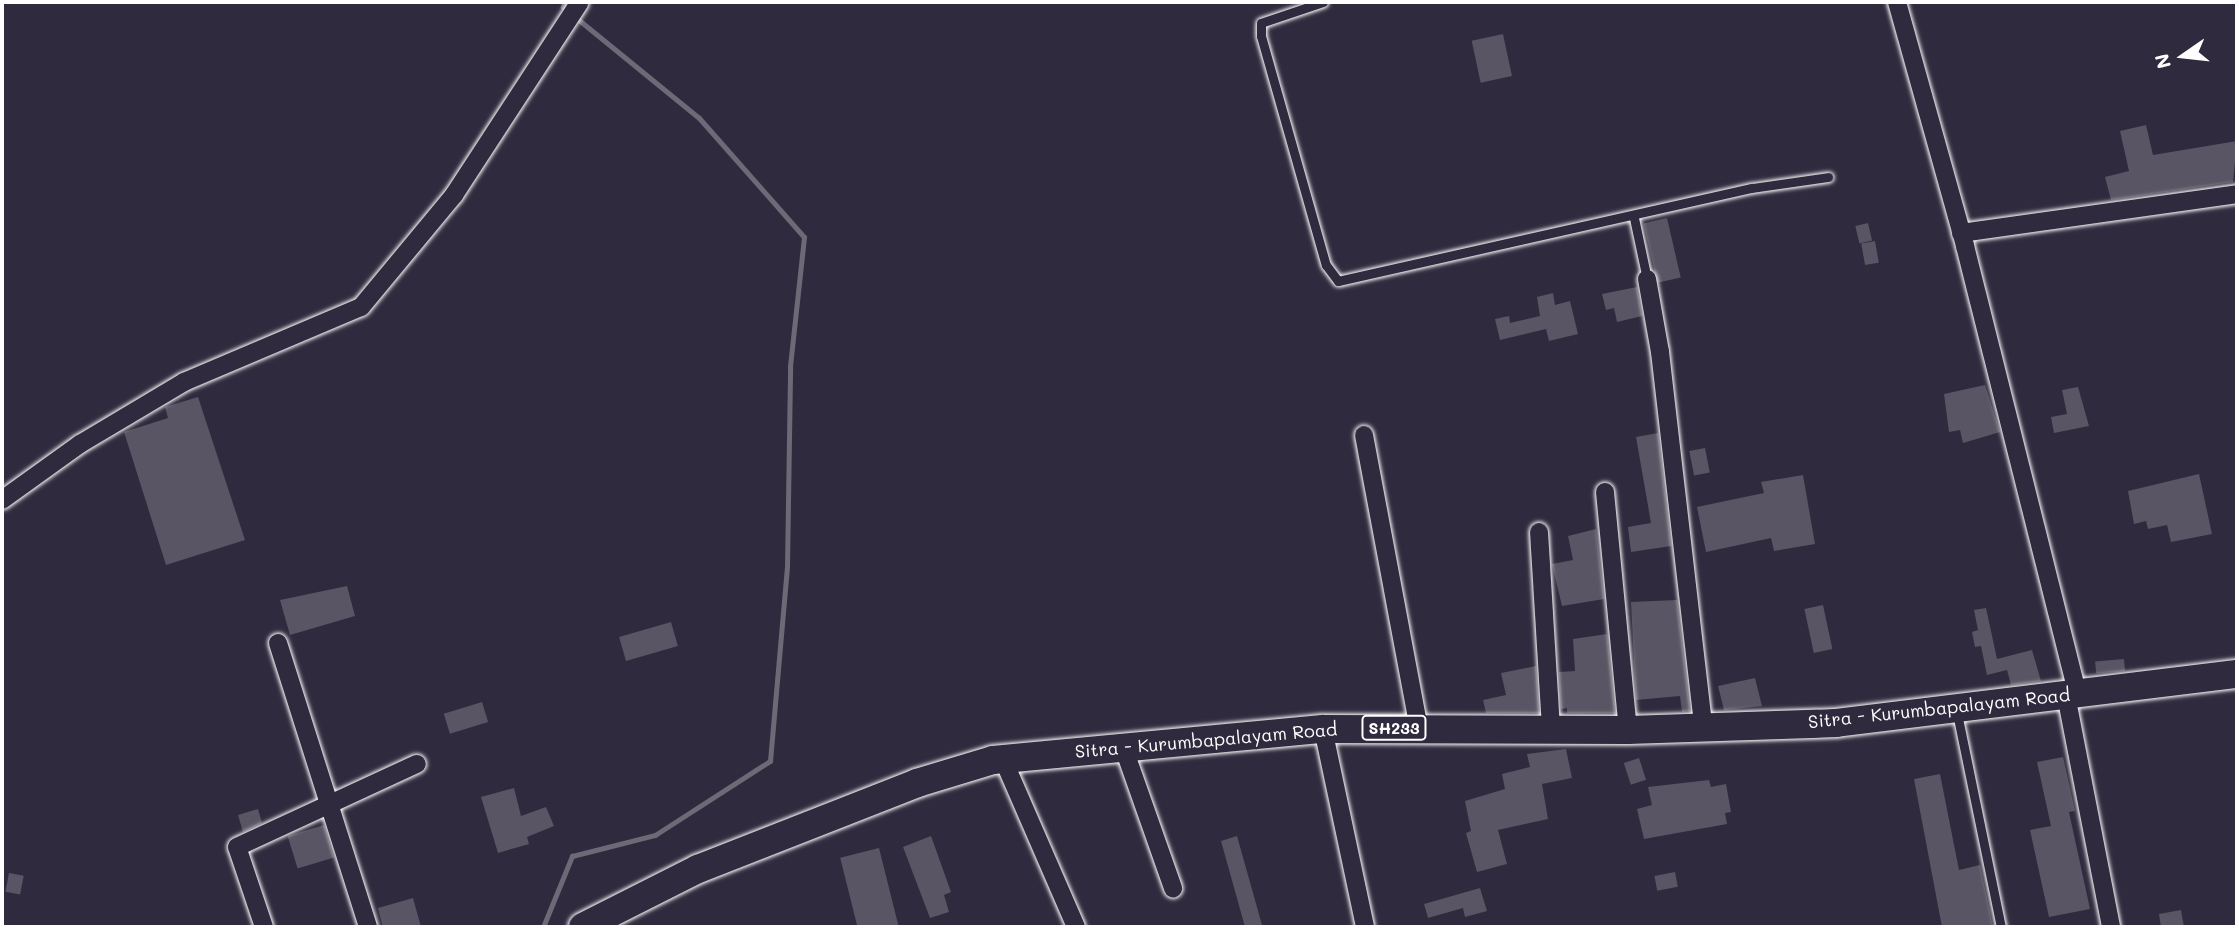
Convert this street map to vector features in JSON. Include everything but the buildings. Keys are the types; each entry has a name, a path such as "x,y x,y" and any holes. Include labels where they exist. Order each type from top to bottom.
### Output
{"main road":[{"name":"Sitra - Kurumbapalayam Road","path":"583,927 698,869 917,783 1003,759 1324,729 1551,726 1628,730 1703,725 1836,723 2237,674"}],"street":[{"path":"2,499 80,444 184,382 361,307 454,195 580,2"},
{"path":"1897,2 1961,233 2071,694 2111,927"},
{"path":"1961,233 2237,194"},
{"path":"1647,279 1660,352 1703,725"},
{"path":"1364,435 1419,728"},
{"path":"1605,492 1628,730"},
{"path":"1539,532 1551,726"},
{"path":"278,643 368,927"},
{"path":"1324,729 1365,927"},
{"path":"1123,746 1173,888"},
{"path":"1003,759 1076,927"},
{"path":"264,927 237,847 328,801 417,764"}],"lane":[{"path":"1323,2 1261,23 1261,36 1326,265 1338,281 1445,255 1634,218 1752,188 1828,177"},
{"path":"1634,218 1647,279"},
{"path":"1956,708 2001,927"}],"waterway":[{"path":"543,927 572,856 655,835 770,761 787,566 790,366 804,237 699,118 563,7 564,2"}]}
